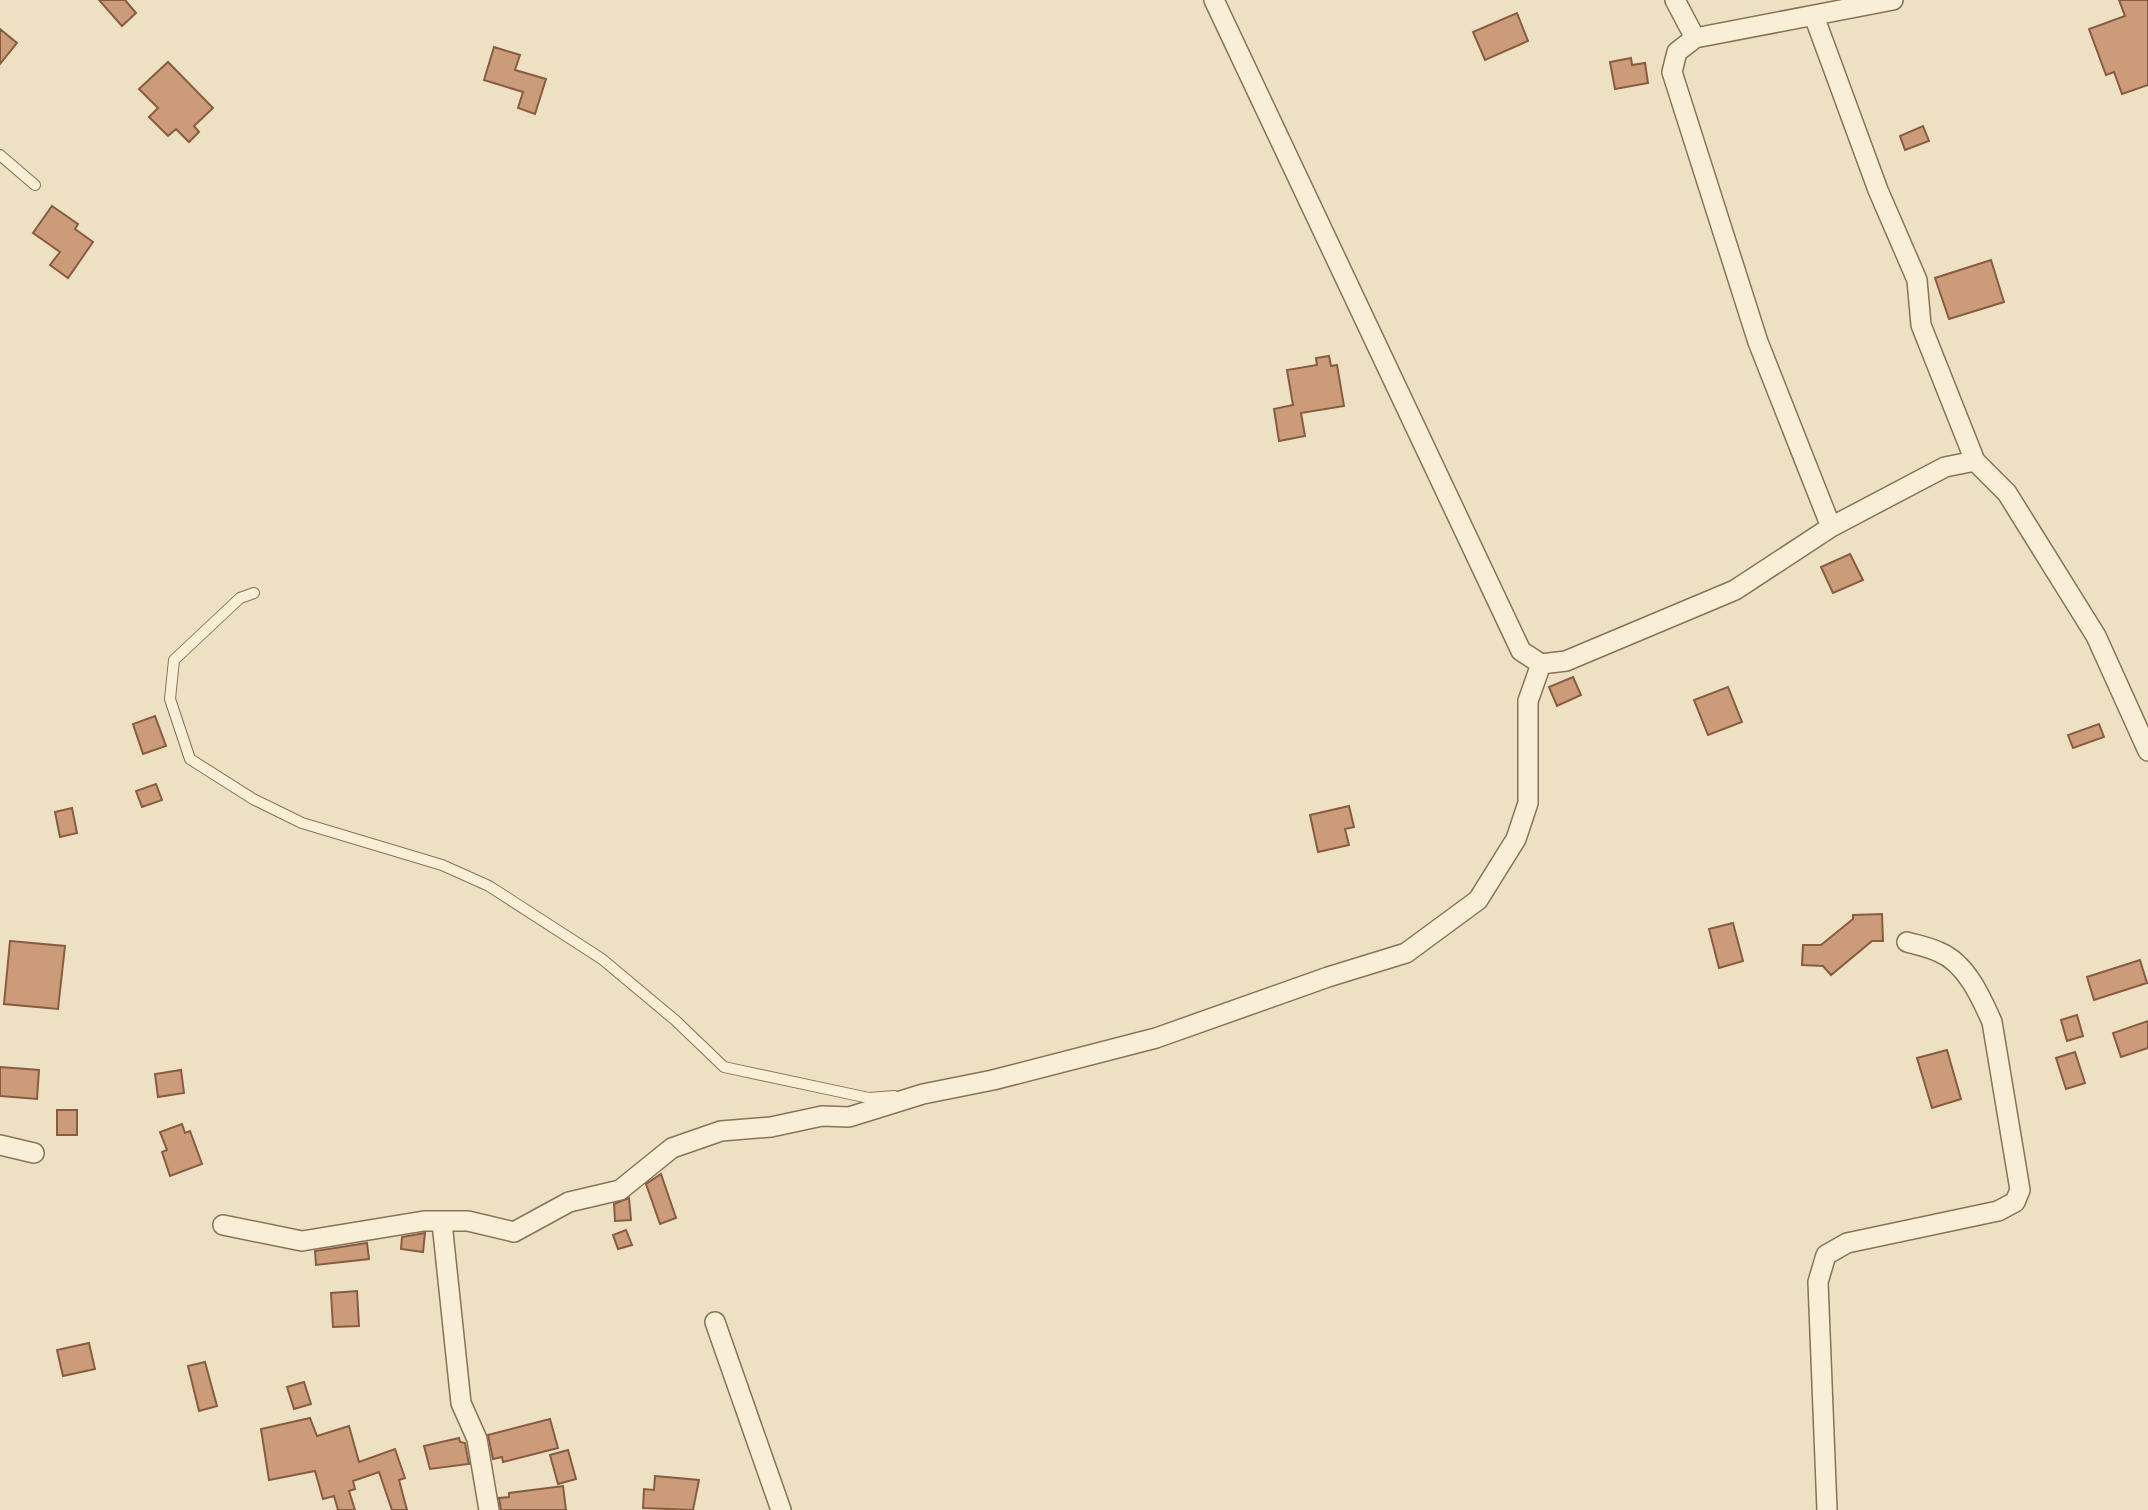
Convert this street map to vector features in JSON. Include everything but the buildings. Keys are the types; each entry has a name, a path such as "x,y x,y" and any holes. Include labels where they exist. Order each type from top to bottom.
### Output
{"street":[{"path":"1214,0 1521,651 1541,664 1566,661 1735,590 1831,527 1945,467 1975,461"},
{"path":"1675,0 1695,38"},
{"path":"1831,527 1758,342 1672,72 1678,52 1695,38 1893,0"},
{"path":"1814,16 1878,190 1917,280 1922,325 1975,461 2007,493 2096,636 2148,751"},
{"path":"223,1225 302,1241 424,1221 468,1221 514,1232 569,1202 620,1190 672,1148 722,1131 771,1127 822,1116 849,1117 923,1094 993,1080 1156,1038 1328,977 1406,953 1478,900 1516,839 1528,803 1528,701 1541,664"},
{"path":"1827,1510 1818,1282 1826,1255 1847,1243 1998,1211 2015,1202 2020,1190 1992,1022 1987,1010 1976,986 1942,952 1907,942"},
{"path":"0,1145 34,1153"},
{"path":"442,1223 461,1403 477,1439 489,1510"},
{"path":"715,1322 781,1510"}],"lane":[{"path":"0,155 35,185"},
{"path":"254,593 240,598 174,660 170,699 190,759 253,799 302,823 442,865 489,886 602,960 675,1020 724,1067 869,1098 923,1094"}]}
